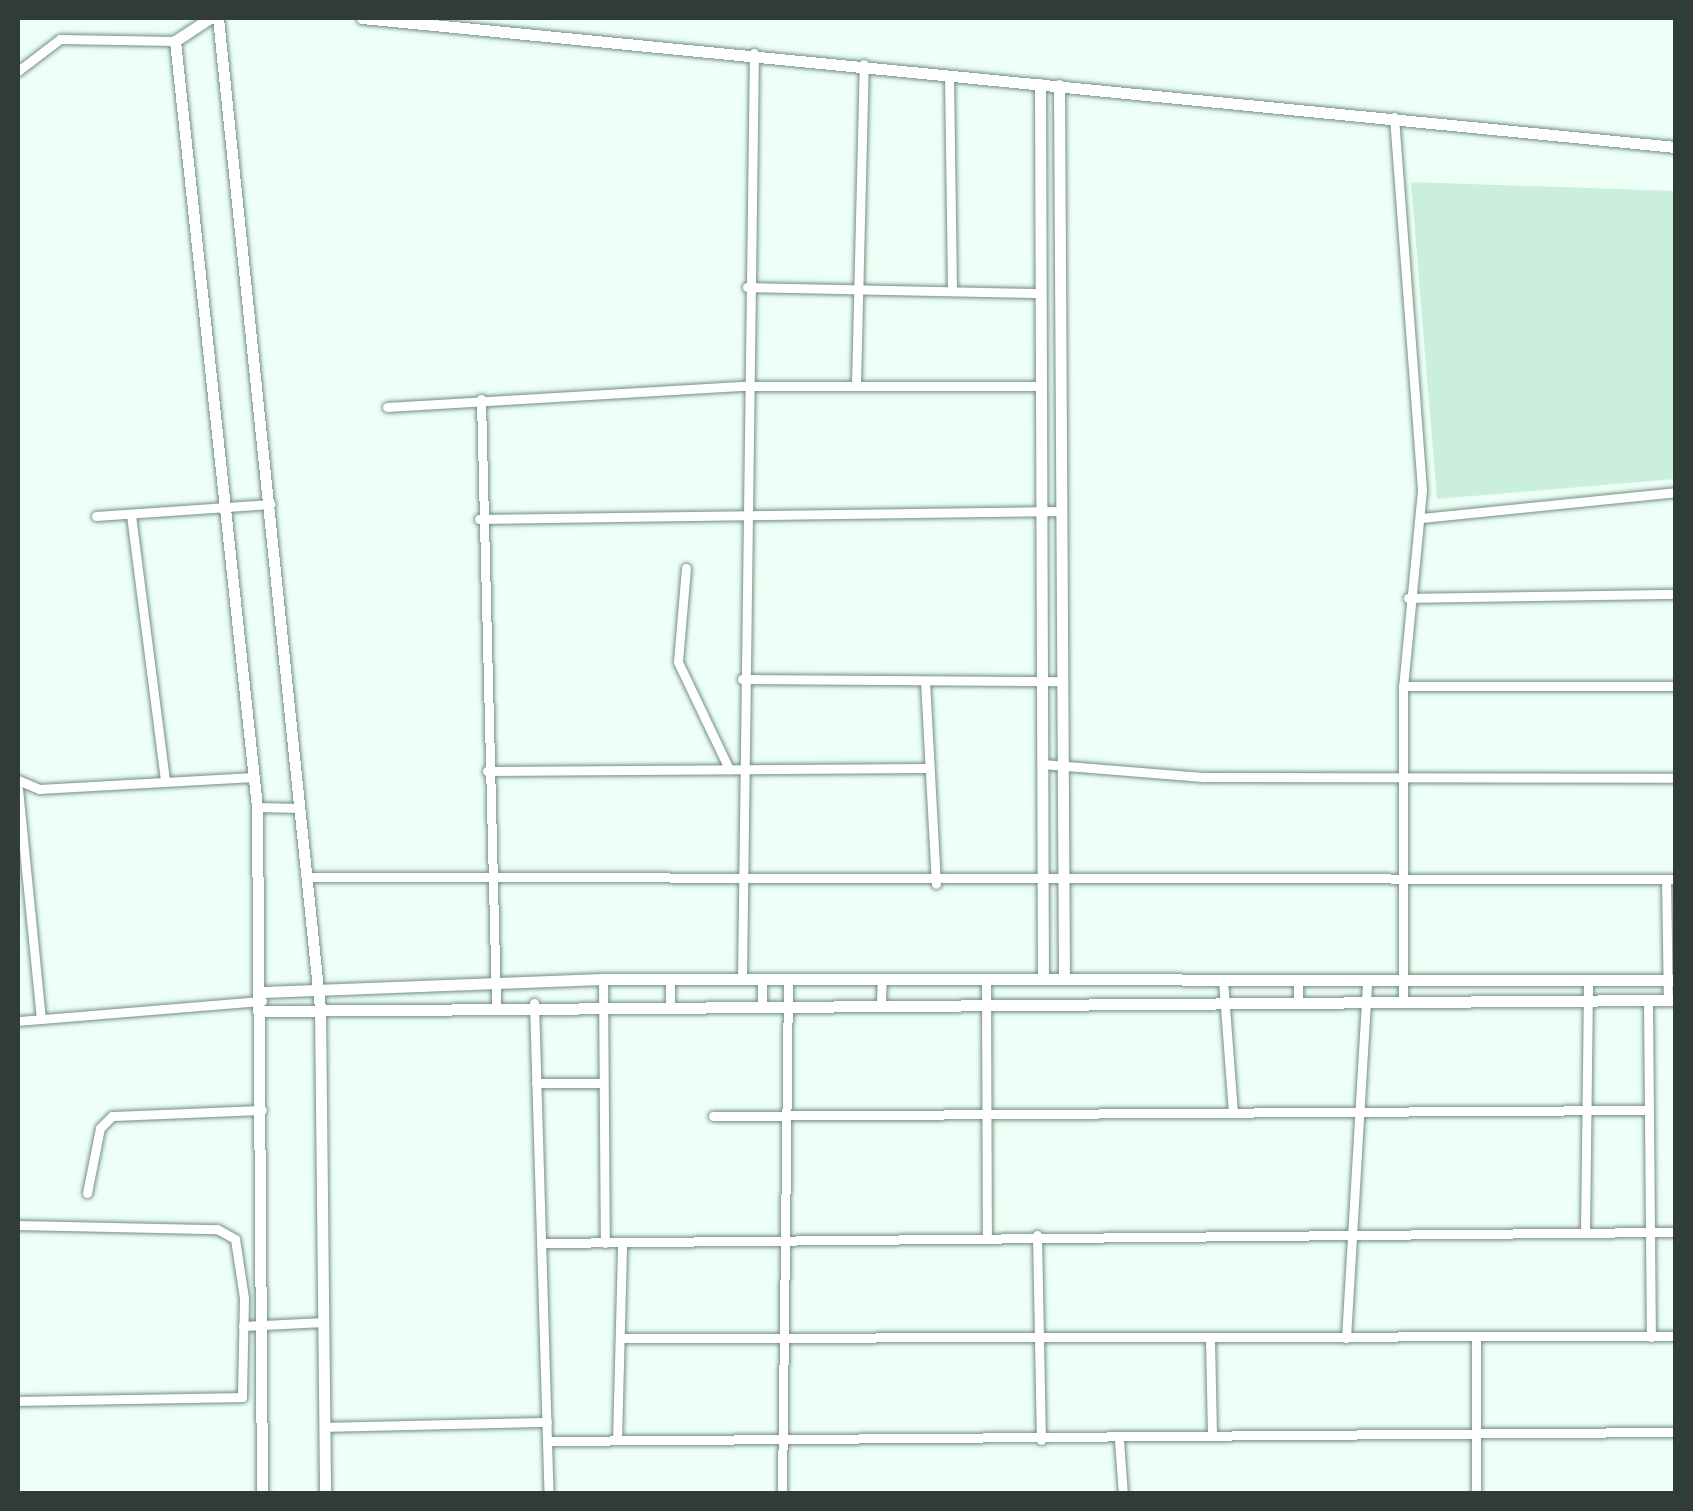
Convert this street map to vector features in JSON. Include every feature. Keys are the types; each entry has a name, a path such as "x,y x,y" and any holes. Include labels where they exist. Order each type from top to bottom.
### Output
{"street":[{"path":"18,71 36,50 71,37 175,42 210,18"},
{"path":"218,18 320,1008 325,1494"},
{"path":"362,18 754,52 1676,147"},
{"path":"175,42 257,807 262,1001 262,1494"},
{"path":"742,979 744,386 754,52"},
{"path":"856,384 862,291 864,64"},
{"path":"950,75 952,291"},
{"path":"1040,84 1043,979"},
{"path":"1058,85 1064,979"},
{"path":"1394,117 1421,518 1408,598 1403,686 1403,1001"},
{"path":"747,287 1040,293"},
{"path":"387,407 744,386 1041,386"},
{"path":"481,399 479,519 488,882 496,1003"},
{"path":"1421,518 1676,492"},
{"path":"96,516 271,504"},
{"path":"479,519 1061,511"},
{"path":"131,515 165,780"},
{"path":"686,568 678,662 728,769"},
{"path":"1408,598 1676,594"},
{"path":"742,679 1062,681"},
{"path":"925,682 936,884"},
{"path":"1403,686 1676,686"},
{"path":"1042,764 1403,777 1676,778"},
{"path":"486,772 929,768"},
{"path":"18,780 39,788 254,777"},
{"path":"18,790 42,1019"},
{"path":"257,807 300,808"},
{"path":"1042,811 1063,811"},
{"path":"262,1001 320,1008 603,1002 1672,1000 1671,879 1401,877 936,884 488,882 307,876"},
{"path":"604,978 600,1082 605,1242"},
{"path":"1498,978 1498,1000"},
{"path":"670,979 670,1002"},
{"path":"782,1494 783,1118 788,979"},
{"path":"882,979 882,1002"},
{"path":"986,979 987,1236"},
{"path":"1298,979 1298,1000"},
{"path":"1585,1232 1590,1110 1588,979"},
{"path":"762,980 762,1002"},
{"path":"1131,980 1131,1002"},
{"path":"1224,980 1231,1001 1233,1113"},
{"path":"1350,980 1350,1001 1359,1015"},
{"path":"18,1020 262,1001 318,987 435,981 1672,980"},
{"path":"435,981 435,1004"},
{"path":"1346,1338 1359,1015 1367,1001 1367,981"},
{"path":"363,984 363,1006"},
{"path":"1648,1001 1651,1337"},
{"path":"534,1003 549,1494"},
{"path":"536,1083 600,1082"},
{"path":"87,1193 100,1128 112,1116 262,1110"},
{"path":"713,1116 1649,1110"},
{"path":"18,1225 228,1233 243,1326 242,1397 18,1401"},
{"path":"541,1243 1037,1235 1676,1232"},
{"path":"1037,1235 1041,1440"},
{"path":"618,1440 622,1242"},
{"path":"243,1326 260,1322 324,1322"},
{"path":"620,1338 1040,1341 1676,1336"},
{"path":"1476,1338 1476,1494"},
{"path":"1210,1339 1212,1435"},
{"path":"324,1427 547,1422"},
{"path":"548,1441 782,1436 1119,1440 1212,1435 1676,1432"},
{"path":"1119,1440 1124,1494"}],"green space":[{"path":"1411,182 1675,191 1675,479 1437,499"}]}
